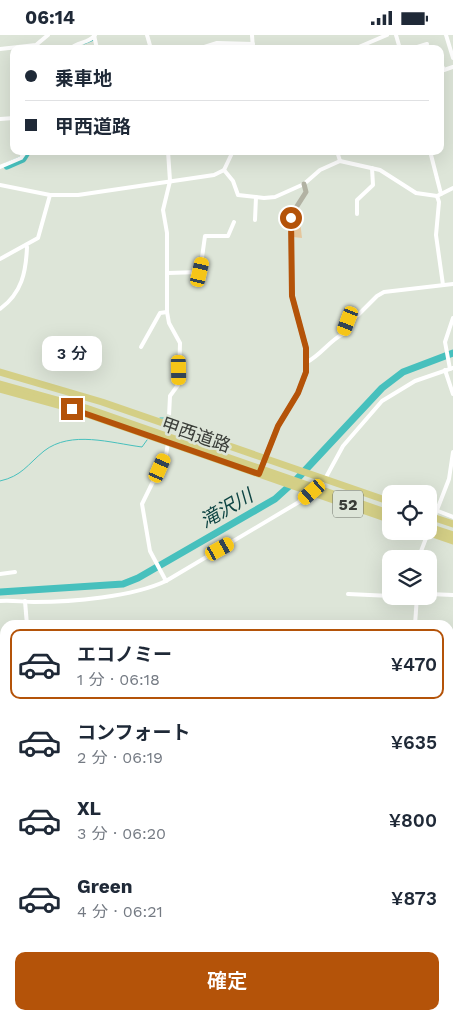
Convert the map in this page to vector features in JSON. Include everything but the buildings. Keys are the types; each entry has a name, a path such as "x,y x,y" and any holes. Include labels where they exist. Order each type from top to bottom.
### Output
{"highway":[{"name":"甲西道路","path":"0,372 46,384 167,423 382,499"},
{"path":"0,384 86,408 382,511"},
{"name":"甲西道路","path":"0,389 72,409 382,517"},
{"path":"437,516 453,524"},
{"path":"437,532 453,535"},
{"path":"437,535 453,541"}],"street":[{"path":"36,45 48,35"},
{"path":"219,45 253,43 252,35"},
{"path":"363,45 387,35"},
{"path":"446,35 453,58"},
{"path":"78,45 95,36"},
{"path":"0,167 21,158 23,155"},
{"path":"165,579 150,551 142,504 166,455 170,396 178,385 180,347 169,323 167,312 167,233 163,210 170,181 168,155"},
{"path":"1,185 50,195 78,195 214,175 224,170 231,155"},
{"path":"338,155 340,161"},
{"path":"431,155 439,195 436,235 442,285"},
{"path":"224,170 233,181 235,193 256,197 275,197 304,184 320,170 340,161 385,173 411,191 439,195 453,189"},
{"path":"357,214 357,200 372,185 372,168"},
{"path":"259,474 278,426 302,386 307,362 304,341 293,303 291,285 291,218 305,195 304,184"},
{"path":"0,259 27,247 38,239 50,195"},
{"path":"255,220 256,197"},
{"path":"168,273 200,272 205,236 228,236 234,222"},
{"path":"0,309 11,300 24,278 27,247"},
{"path":"307,362 343,334 348,321 358,315 377,296 392,290 453,284"},
{"path":"141,347 160,313 167,312"},
{"path":"453,319 446,345 453,393"},
{"path":"0,601 121,595 144,590 290,508 312,492 325,479 343,446 382,401 400,388 449,369"},
{"path":"437,508 449,479 453,452"},
{"path":"437,515 453,517"},
{"path":"0,574 15,572"},
{"path":"348,594 382,596"},
{"path":"437,594 453,595"},
{"path":"25,601 27,620"},
{"path":"415,620 416,605"}],"shaded area":[{"path":"300,221 302,238 293,237 294,222"}],"waterway":[{"path":"84,44 94,40"},
{"path":"7,166 23,159 26,155"},
{"name":"滝沢川","path":"0,592 123,584 138,578 275,499 296,480 382,388 403,372 453,353"},
{"path":"160,418 167,418"},
{"path":"171,419 224,439"},
{"path":"0,481 19,473 44,451 66,441 79,439 142,447 147,440"}],"route":[{"path":"72,409 259,474 282,417 302,386 306,372 306,348 295,314 292,296 291,218"}]}
